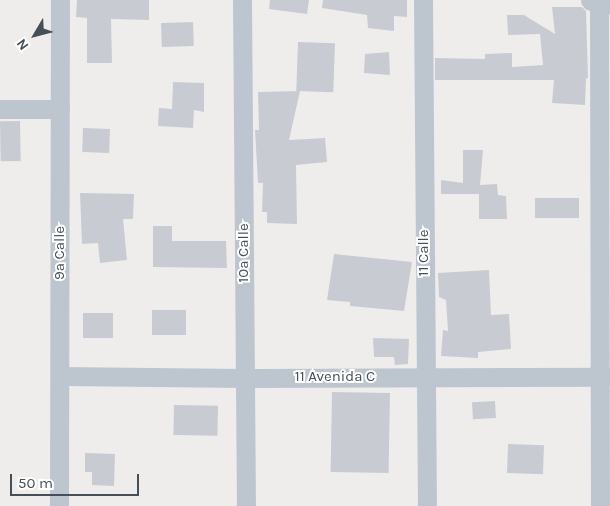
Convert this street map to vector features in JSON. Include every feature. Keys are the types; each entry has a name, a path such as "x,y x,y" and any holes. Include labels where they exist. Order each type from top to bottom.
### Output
{"street":[{"name":"9a Calle","path":"59,506 60,0"},
{"name":"10a Calle","path":"242,0 246,506"},
{"name":"11 Calle","path":"423,0 424,376 427,506"},
{"path":"600,1 605,377 600,506"},
{"path":"0,109 60,109"},
{"name":"11 Avenida C","path":"60,376 244,378 424,376 605,377"}],"building":[{"path":"77,0 149,0 149,20 111,19 112,63 87,63 87,18 76,17"},
{"path":"270,0 309,0 307,14 269,9"},
{"path":"323,0 407,0 407,17 394,16 394,31 368,28 367,15 322,8"},
{"path":"552,7 582,7 586,11 588,78 586,78 585,105 552,103 554,80 435,80 435,58 485,59 485,54 512,53 512,67 543,65 540,34 508,35 507,15 524,15 555,34"},
{"path":"193,22 194,46 162,47 161,23"},
{"path":"298,42 335,43 333,92 296,91"},
{"path":"389,52 390,75 364,73 365,54"},
{"path":"173,82 204,83 204,112 194,110 193,128 158,126 159,108 172,109"},
{"path":"300,91 289,140 325,138 327,162 296,165 297,224 267,223 267,212 262,212 263,183 258,183 255,130 259,130 258,92"},
{"path":"0,121 20,121 21,161 1,161"},
{"path":"83,128 110,129 109,153 82,152"},
{"path":"463,150 483,150 480,185 497,184 498,195 506,196 507,219 479,219 479,194 441,194 441,180 463,183"},
{"path":"80,193 134,194 133,219 123,219 127,260 100,263 98,243 82,244"},
{"path":"535,198 579,198 579,218 535,218"},
{"path":"153,226 172,226 172,241 226,241 227,268 153,267"},
{"path":"334,254 412,262 404,311 350,306 350,302 327,300"},
{"path":"489,270 491,315 509,314 511,349 478,352 478,358 441,356 443,330 448,331 446,300 439,297 438,273"},
{"path":"152,310 186,310 186,335 152,335"},
{"path":"83,313 113,313 113,338 83,338"},
{"path":"373,338 409,339 408,364 395,365 394,357 374,357"},
{"path":"332,392 390,393 389,473 331,472"},
{"path":"495,401 496,418 473,419 472,402"},
{"path":"174,405 218,406 217,436 173,435"},
{"path":"508,444 544,445 543,474 507,473"},
{"path":"85,453 115,454 114,486 92,485 92,472 85,472"}]}
